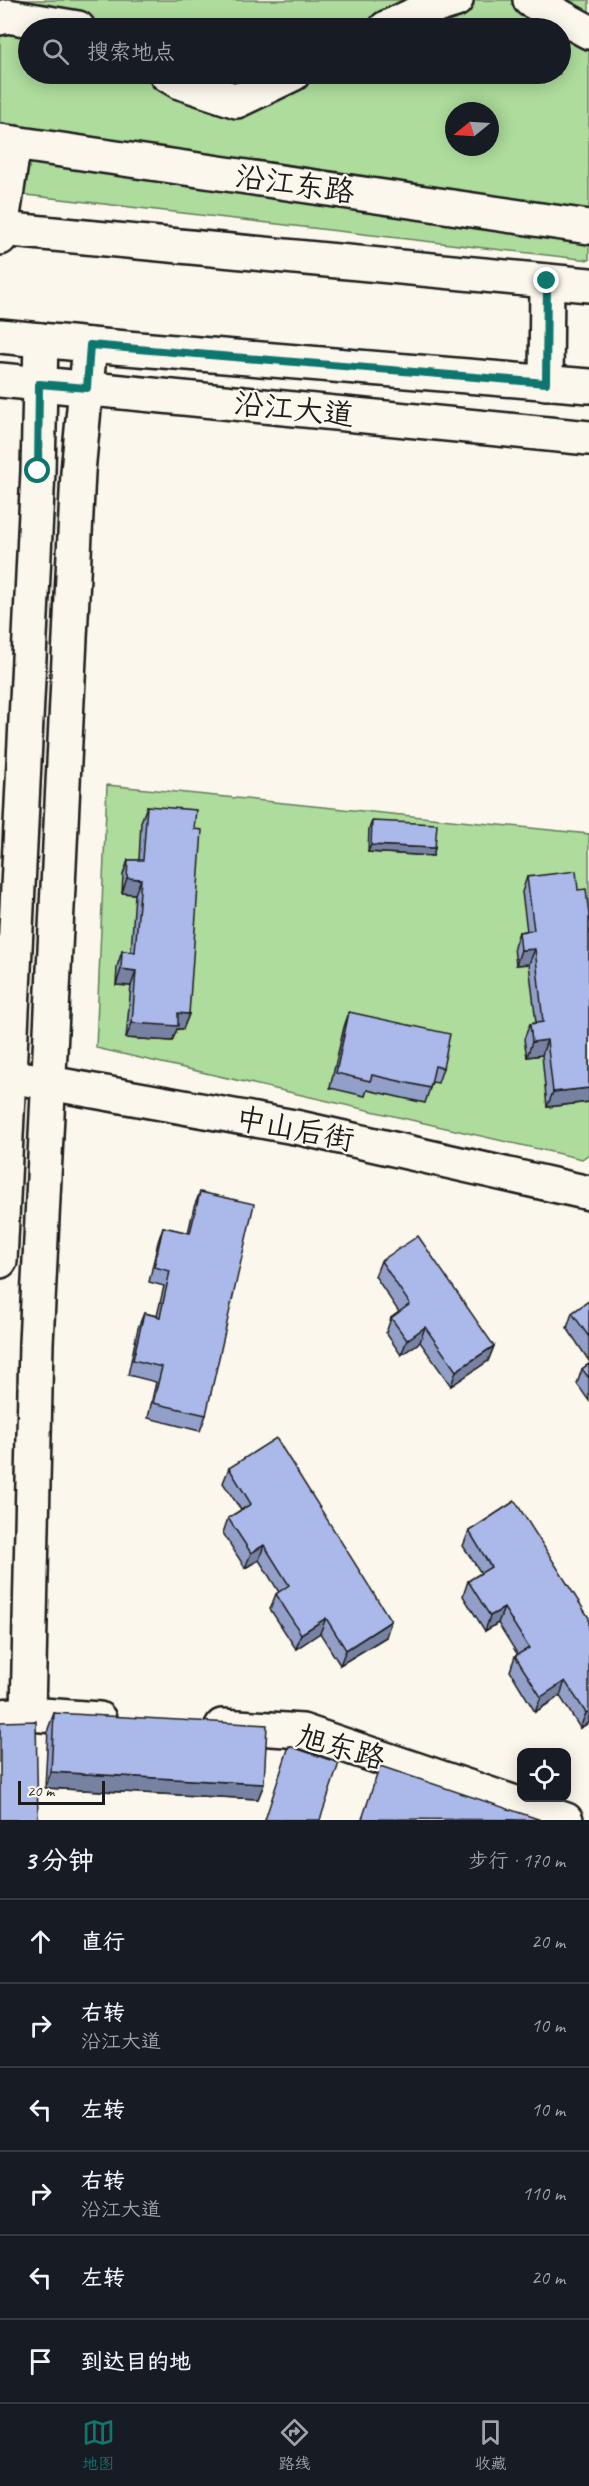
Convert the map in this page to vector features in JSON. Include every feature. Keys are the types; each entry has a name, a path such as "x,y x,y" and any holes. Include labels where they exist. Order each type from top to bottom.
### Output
{"street":[{"path":"408,18 456,0"},
{"path":"530,0 563,18"},
{"path":"0,18 7,16 19,18"},
{"path":"571,22 589,32"},
{"path":"186,84 237,100 271,84"},
{"path":"7,142 0,233 589,285"},
{"name":"沿江东路","path":"7,142 589,226"},
{"path":"546,383 547,281"},
{"name":"沿江大道","path":"0,336 589,386"},
{"path":"0,1261 13,729 37,483 41,340"},
{"path":"90,345 78,471 36,1343 14,1715 123,1720"},
{"name":"沿江大道","path":"0,380 589,438"},
{"name":"中山后街","path":"4,1076 48,1081 245,1120 300,1128 589,1193"},
{"name":"旭东路","path":"195,1724 302,1731 566,1820"}],"green space":[{"path":"0,0 589,0 589,260 0,192"},
{"path":"107,785 589,834 589,1154 582,1159 96,1048"}],"building":[{"path":"147,806 196,810 194,829 202,830 189,1014 178,1013 178,1026 132,1023 136,971 121,969 122,951 135,952 141,879 127,878 128,860 143,860"},
{"path":"372,821 437,824 435,848 371,845"},
{"path":"576,871 578,890 586,889 589,916 589,1088 553,1092 547,1040 532,1042 530,1024 543,1022 535,949 521,950 519,932 534,930 527,877"},
{"path":"349,1012 450,1034 443,1068 435,1066 430,1088 372,1075 370,1081 336,1073"},
{"path":"200,1192 254,1204 206,1415 153,1403 162,1367 133,1360 144,1313 160,1317 170,1271 154,1267 163,1227 190,1233"},
{"path":"418,1236 494,1346 456,1371 425,1327 407,1340 391,1318 410,1304 381,1261"},
{"path":"589,1301 589,1337 572,1313"},
{"path":"589,1364 589,1378 582,1369"},
{"path":"276,1438 391,1621 346,1650 326,1618 301,1634 276,1594 289,1585 264,1545 251,1553 228,1518 251,1504 229,1468"},
{"path":"515,1501 589,1618 589,1711 586,1713 565,1681 541,1697 515,1656 529,1648 504,1608 490,1616 468,1581 491,1567 469,1531"},
{"path":"54,1713 267,1725 264,1784 51,1772"},
{"path":"36,1721 38,1820 0,1820 0,1722"},
{"path":"289,1746 339,1763 320,1820 265,1820"},
{"path":"380,1766 541,1820 362,1819"}],"route":[{"path":"38,471 39,384 87,388 90,345 546,383 547,281"}]}
